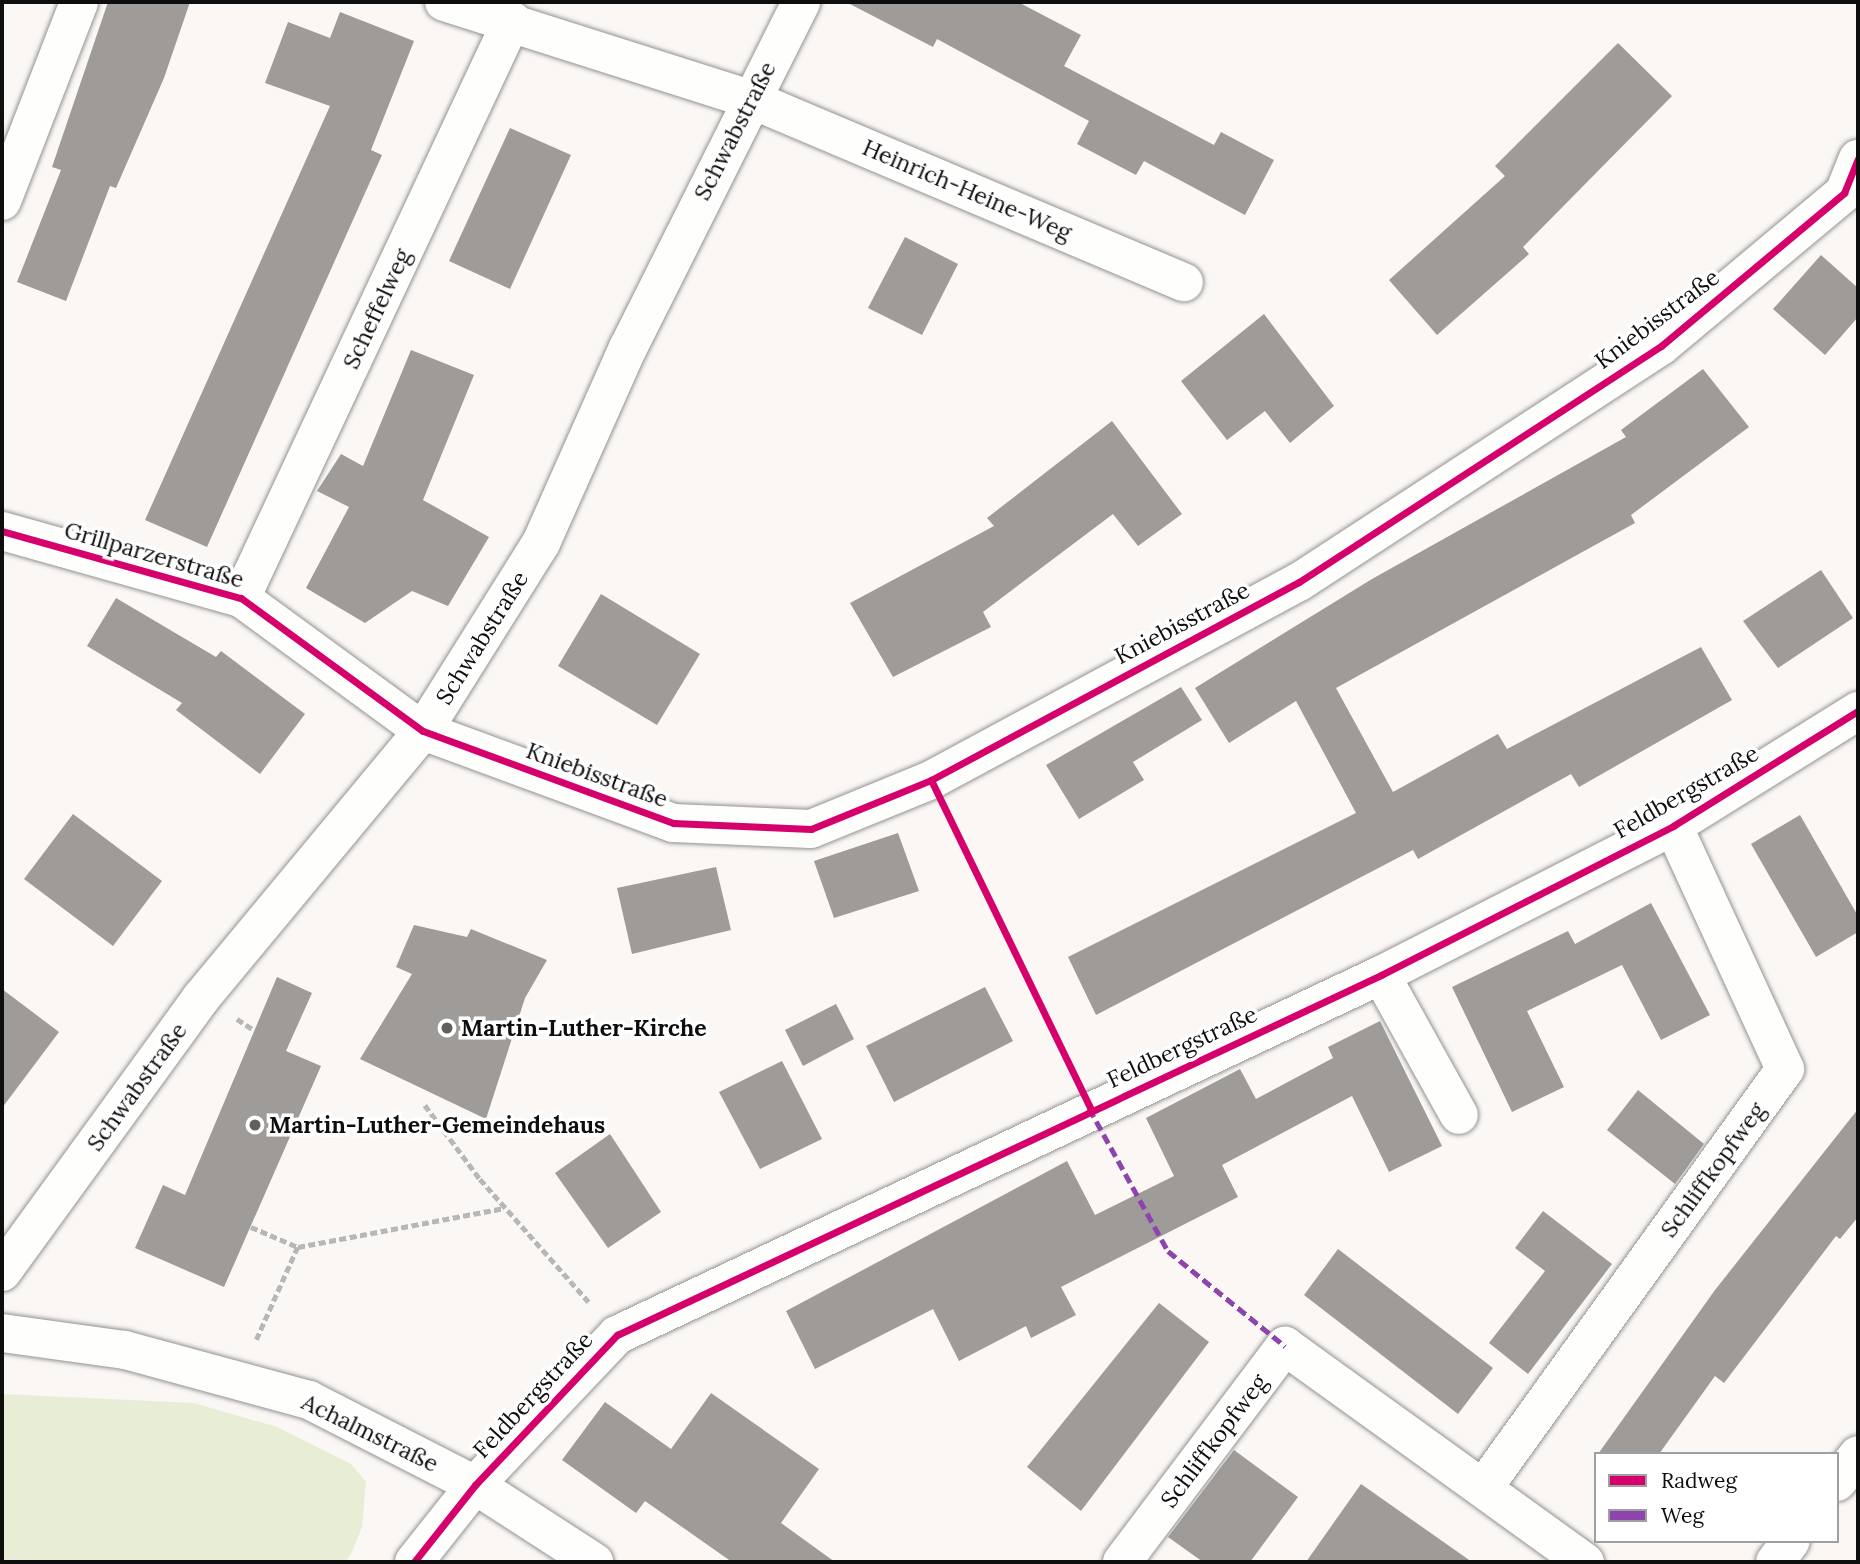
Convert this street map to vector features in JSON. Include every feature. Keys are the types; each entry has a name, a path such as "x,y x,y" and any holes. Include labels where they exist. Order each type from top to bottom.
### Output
{"street":[{"path":"2,201 79,2"},
{"name":"Heinrich-Heine-Weg","path":"444,2 512,20 750,99 1184,282"},
{"name":"Schwabstraße","path":"2,1272 201,998 423,732 541,544 750,99 801,2"},
{"name":"Scheffelweg","path":"241,598 512,20"},
{"name":"Kniebisstraße","path":"423,732 673,823 811,829 931,780 1299,582 1661,346 1844,193 1858,159"},
{"name":"Grillparzerstraße","path":"2,531 241,598 423,732"},
{"name":"Feldbergstraße","path":"414,1562 475,1485 617,1335 1381,975 1673,826 1858,711"},
{"name":"Schliffkopfweg","path":"1484,1487 1785,1069 1673,826"},
{"path":"1381,975 1459,1115"},
{"name":"Achalmstraße","path":"2,1333 125,1350 309,1400 475,1485 594,1562"},
{"name":"Schliffkopfweg","path":"1122,1562 1285,1346 1585,1562"},
{"path":"1839,1479 1858,1455"},
{"path":"1775,1562 1789,1543"}],"path":[{"path":"425,1105 505,1208 592,1306"},
{"path":"251,1227 298,1247 505,1208"},
{"path":"239,1381 298,1247"}],"green space":[{"path":"2,1394 194,1403 277,1427 351,1464 366,1482 362,1527 351,1554 345,1562 2,1562"}],"building":[{"path":"108,2 190,2 164,78 116,188 110,186 66,301 17,282 61,170 52,167"},
{"path":"846,2 1018,2 1081,35 1064,66 1214,145 1221,132 1274,160 1245,215 1144,161 1136,175 1077,144 1089,121 937,39 933,47"},
{"path":"340,12 414,41 371,150 382,155 207,547 145,520 330,106 265,83 288,22 330,38"},
{"path":"1618,43 1672,96 1523,247 1529,254 1437,335 1389,280 1505,176 1495,166"},
{"path":"510,128 571,155 510,289 449,261"},
{"path":"905,237 958,264 922,335 868,308"},
{"path":"1821,255 1858,288 1858,317 1825,355 1773,309"},
{"path":"1264,314 1334,406 1290,443 1265,411 1227,440 1181,381"},
{"path":"411,350 474,375 423,500 489,537 448,606 412,591 365,623 306,588 349,507 317,491 341,454 363,466"},
{"path":"1703,369 1749,427 1631,515 1635,523 1336,688 1393,792 1498,734 1507,749 1701,647 1732,700 1579,787 1571,774 1418,859 1413,850 1096,1015 1068,957 1356,813 1296,701 1229,743 1195,688 1372,579 1626,437 1621,430"},
{"path":"1112,421 1182,514 1138,546 1113,514 983,612 991,627 893,677 850,603 994,526 987,518"},
{"path":"1821,570 1853,618 1778,668 1743,621"},
{"path":"601,594 700,654 657,725 558,666"},
{"path":"116,598 216,657 221,651 305,714 260,774 176,710 182,703 87,646"},
{"path":"1181,687 1202,720 1133,762 1144,780 1079,819 1046,765"},
{"path":"73,814 162,881 113,946 24,879"},
{"path":"1800,815 1858,916 1858,932 1816,957 1751,844"},
{"path":"898,833 919,891 834,918 814,861"},
{"path":"716,867 731,930 632,954 617,888"},
{"path":"1651,903 1710,1015 1661,1040 1622,965 1527,1011 1564,1087 1512,1112 1452,987 1568,931 1575,944"},
{"name":"Martin-Luther-Kirche","path":"414,925 467,937 471,929 547,960 525,998 486,1119 360,1059 412,974 396,967"},
{"name":"Martin-Luther-Gemeindehaus","path":"277,977 312,993 286,1051 321,1066 224,1287 135,1248 163,1185 185,1195"},
{"path":"985,987 1013,1041 894,1102 866,1046"},
{"path":"2,989 59,1032 2,1108"},
{"path":"836,1004 854,1039 803,1066 785,1030"},
{"path":"1380,1021 1442,1146 1389,1172 1352,1096 1222,1165 1238,1197 1061,1287 1076,1315 1031,1338 1026,1326 959,1361 933,1309 815,1369 786,1311 1067,1161 1095,1215 1174,1176 1146,1118 1240,1069 1256,1099 1333,1058 1328,1047"},
{"path":"782,1061 822,1139 760,1169 719,1092"},
{"path":"1638,1090 1704,1144 1675,1184 1607,1130"},
{"path":"1858,1109 1858,1217 1840,1239 1836,1236 1724,1383 1715,1376 1660,1452 1599,1452 1715,1290"},
{"path":"610,1134 661,1212 608,1248 555,1173"},
{"path":"1543,1211 1612,1264 1528,1374 1489,1343 1545,1271 1515,1248"},
{"path":"1338,1249 1493,1368 1458,1414 1304,1295"},
{"path":"1159,1303 1209,1342 1081,1511 1027,1467"},
{"path":"711,1393 819,1469 781,1523 835,1562 732,1562 645,1501 636,1513 562,1460 605,1402 671,1449"},
{"path":"1234,1450 1298,1497 1250,1562 1203,1562 1168,1537"},
{"path":"1361,1484 1472,1562 1306,1562"}],"marked path":[{"path":"1089,1108 1168,1251 1285,1346"}],"cycle path":[{"path":"2,531 241,598 423,731 673,823 811,829 931,780 1299,582 1661,346 1844,193 1858,159"},
{"path":"414,1562 475,1485 617,1335 1381,975 1673,826 1858,711"},
{"path":"931,780 1091,1110"}],"place":[{"name":"Martin-Luther-Kirche","path":"447,1028"},
{"name":"Martin-Luther-Gemeindehaus","path":"255,1125"}]}
